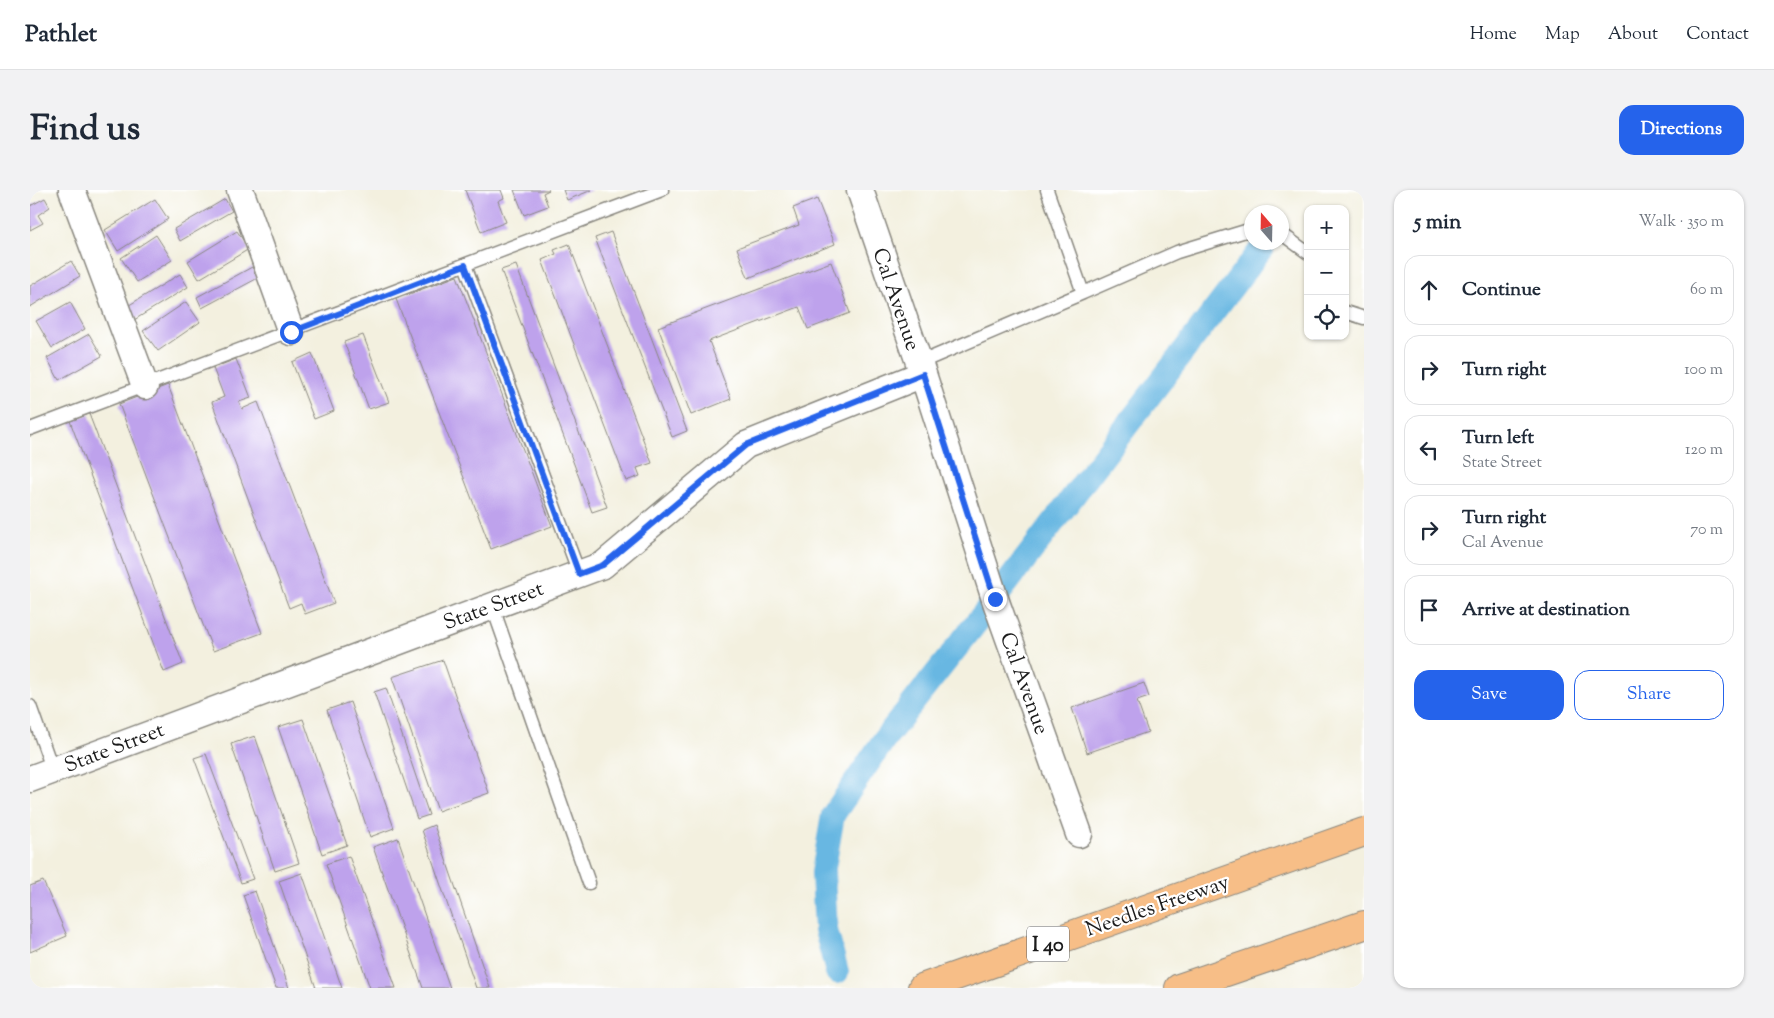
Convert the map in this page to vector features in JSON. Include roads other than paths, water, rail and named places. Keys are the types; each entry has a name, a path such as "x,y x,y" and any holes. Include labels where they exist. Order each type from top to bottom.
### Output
{"highway":[{"path":"1174,899 1364,820"},
{"name":"Needles Freeway","path":"922,988 1364,832"},
{"path":"1179,988 1364,924"}],"street":[{"path":"72,190 145,386"},
{"path":"240,190 291,332"},
{"name":"Cal Avenue","path":"860,190 921,369 995,599 1079,834"},
{"name":"State Street","path":"42,775 603,565 746,445 921,369"}],"lane":[{"path":"30,430 662,190"},
{"path":"1046,190 1083,293"},
{"path":"921,369 1083,293 1177,252 1244,231"},
{"path":"1289,239 1304,250"},
{"path":"465,265 579,574"},
{"path":"1349,313 1364,318"},
{"path":"492,606 589,883"},
{"path":"30,706 42,775"}],"waterway":[{"path":"837,972 826,930 823,873 833,815 886,737 995,599 1260,250"}]}
